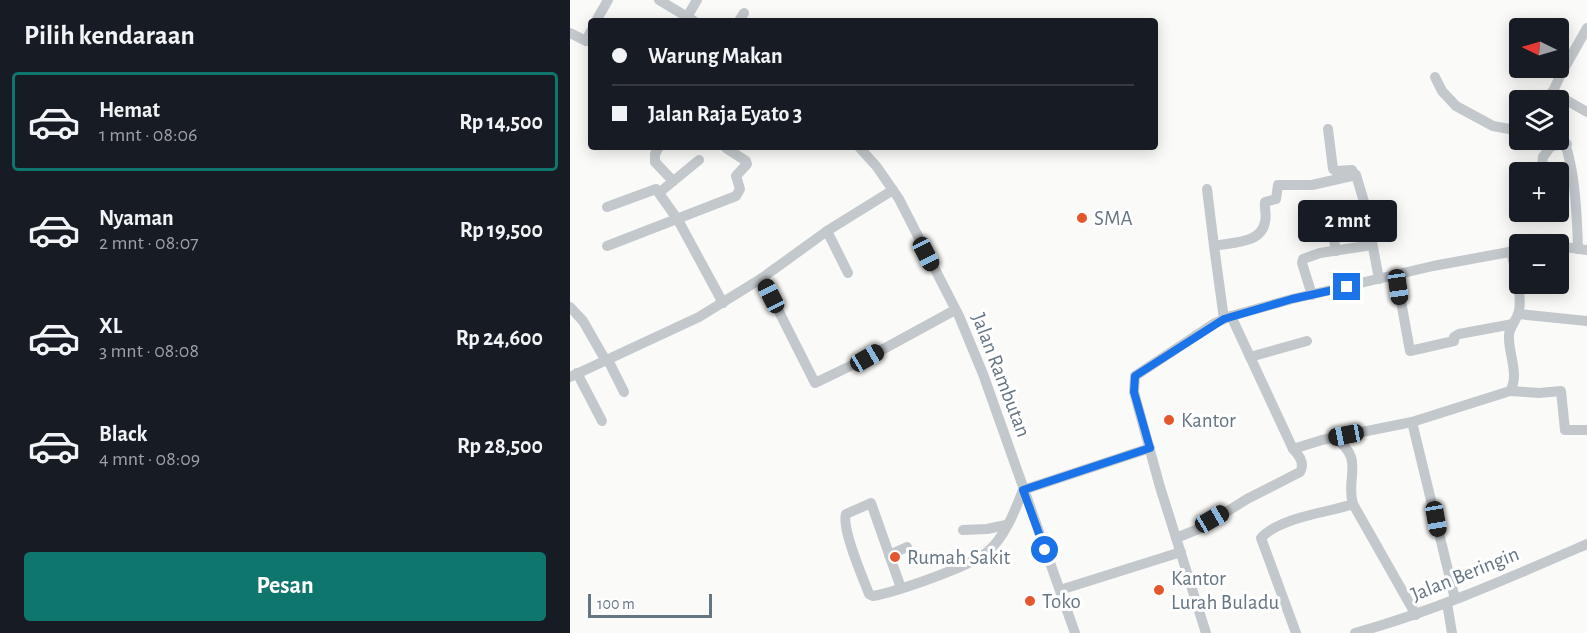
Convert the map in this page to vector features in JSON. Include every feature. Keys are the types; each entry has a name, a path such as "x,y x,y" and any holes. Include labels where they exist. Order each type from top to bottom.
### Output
{"street":[{"path":"598,18 608,0"},
{"path":"690,18 697,0"},
{"path":"663,1 688,18"},
{"path":"1554,90 1587,28"},
{"path":"570,33 586,41 588,37"},
{"path":"1435,77 1442,91 1456,106 1493,126 1509,128"},
{"path":"1569,104 1587,112"},
{"path":"1328,129 1333,169 1336,171 1352,170 1358,178 1379,279"},
{"path":"657,150 655,162 673,182"},
{"path":"607,246 678,220 739,193 736,176 747,164 729,150"},
{"name":"Jalan Rambutan","path":"862,150 893,190 955,310 967,322 1023,490 1075,633"},
{"path":"1568,150 1583,250"},
{"path":"660,192 699,160"},
{"path":"1214,246 1248,240 1256,236 1265,224 1265,202 1276,199 1278,185 1312,185 1355,175"},
{"path":"607,207 652,189 660,192 678,220 723,303"},
{"path":"1176,538 1201,528 1247,499 1300,472 1302,467 1300,456 1293,449 1250,357 1227,318 1214,246 1207,189"},
{"path":"602,421 574,375 699,317 762,278 827,231 893,190"},
{"path":"1320,225 1331,224 1336,251"},
{"path":"827,231 848,273"},
{"path":"1312,295 1302,261 1308,257 1372,245"},
{"path":"1206,633 1134,392 1135,376 1227,318 1396,274 1509,251"},
{"path":"1396,274 1410,351 1454,340 1454,337 1459,334 1513,324"},
{"path":"762,278 815,383 867,358 955,310"},
{"path":"1510,391 1514,380 1509,330 1518,314 1518,294"},
{"path":"570,307 583,321 624,392"},
{"path":"1518,314 1587,321"},
{"path":"1250,357 1307,341"},
{"path":"1293,449 1412,422 1510,391 1539,393 1561,391 1565,430 1587,430"},
{"path":"1412,422 1441,548 1451,601 1452,633"},
{"path":"1334,438 1344,444 1351,456 1354,473 1350,495 1353,504 1416,615"},
{"path":"901,588 871,504 846,514 847,532 869,594 878,596 901,588 960,566 985,554 1006,525 1023,490 1150,448"},
{"path":"1296,633 1261,542 1262,537 1275,528 1311,514 1353,504"},
{"path":"963,530 987,530 1006,525"},
{"name":"Jalan Beringin","path":"1355,633 1416,615 1587,544"},
{"path":"889,555 907,547"},
{"path":"1060,590 1181,552"}],"place":[{"name":"SMA","path":"1082,218"},
{"name":"Kantor","path":"1169,420"},
{"name":"Rumah Sakit","path":"895,557"},
{"name":"Kantor Lurah Buladu","path":"1159,590"},
{"name":"Toko","path":"1030,601"}],"route":[{"path":"1045,550 1023,490 1150,448 1134,392 1135,376 1215,323 1231,316 1347,287"}]}
